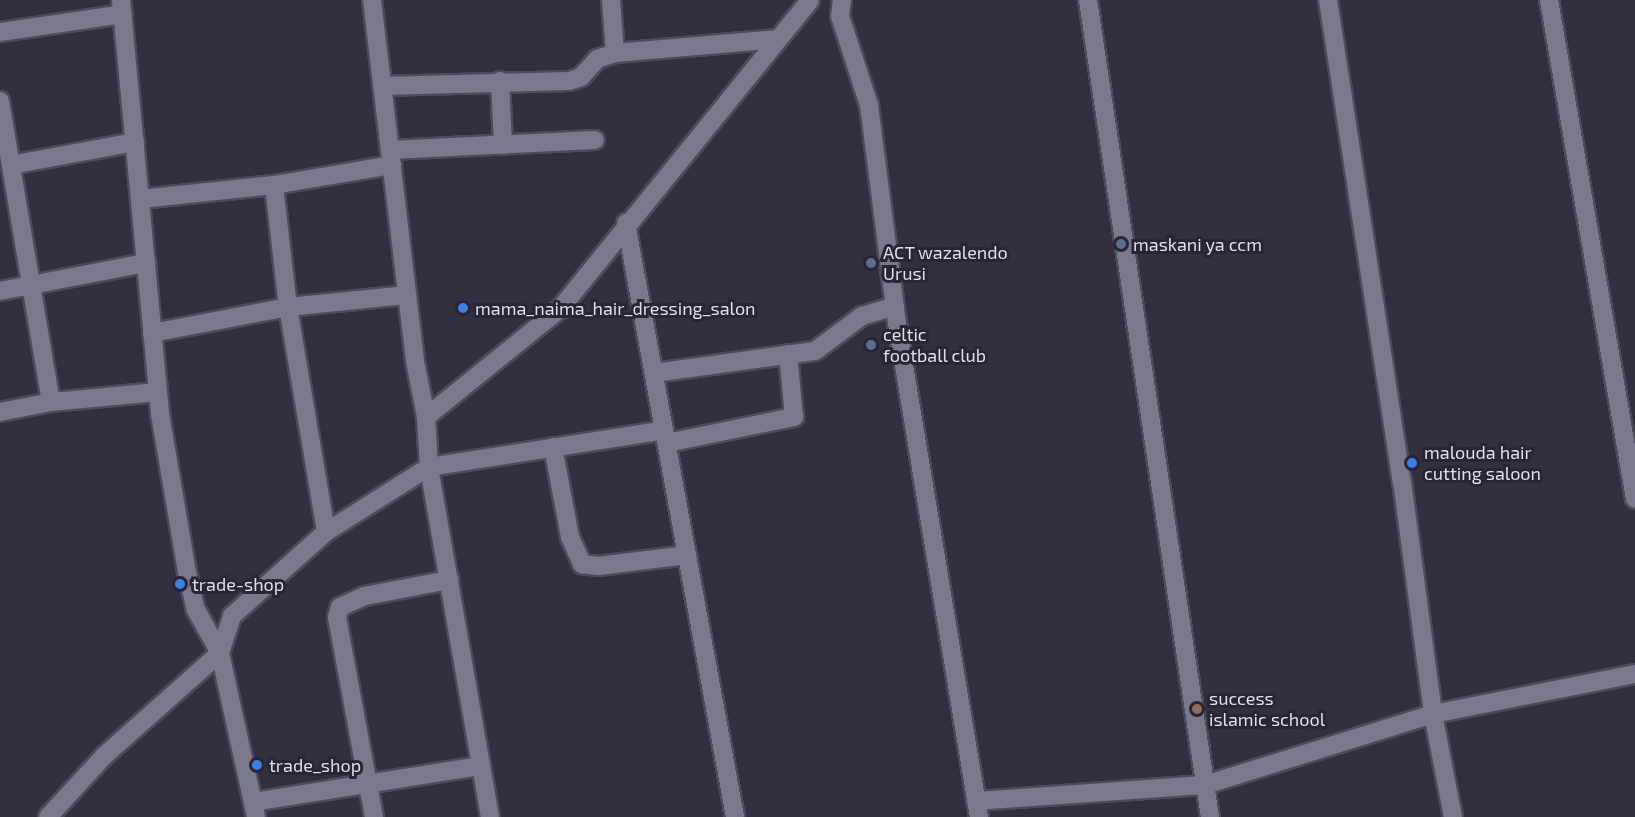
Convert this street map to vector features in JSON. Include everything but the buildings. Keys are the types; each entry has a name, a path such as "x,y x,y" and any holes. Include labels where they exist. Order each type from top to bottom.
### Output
{"street":[{"path":"372,0 407,295 426,417 429,467 490,817"},
{"path":"611,0 615,53"},
{"path":"426,417 560,309 810,0"},
{"path":"842,0 840,16 869,105 895,306 977,809 1205,785 1433,714 1635,674"},
{"path":"1088,0 1210,817"},
{"path":"1328,0 1402,482 1433,714 1452,817"},
{"path":"1549,0 1635,499"},
{"path":"0,32 122,7 157,392 186,572 196,610 220,653 254,809 369,783 481,766"},
{"path":"382,86 500,81 569,81 581,77 597,59 615,53 778,39"},
{"path":"500,81 503,145"},
{"path":"0,101 51,402"},
{"path":"140,199 274,185 391,157 503,145 595,140"},
{"path":"11,165 135,142"},
{"path":"274,185 288,307 326,532"},
{"path":"627,224 735,817"},
{"path":"0,291 146,264"},
{"path":"152,333 288,307 407,295"},
{"path":"654,373 815,351 862,316 895,306"},
{"path":"48,817 104,756 220,653 232,616 326,532 429,467 553,447 665,436 794,417 788,354"},
{"path":"0,412 51,402 157,392"},
{"path":"553,447 570,537 582,564 598,566 687,555"},
{"path":"374,817 337,616 340,607 364,596 449,580"}],"place":[{"name":"maskani ya ccm","path":"1121,244"},
{"name":"ACT wazalendo Urusi","path":"871,263"},
{"name":"mama_naima_hair_dressing_salon","path":"463,308"},
{"name":"celtic football club","path":"871,345"},
{"name":"malouda hair cutting saloon","path":"1412,463"},
{"name":"trade-shop","path":"180,584"},
{"name":"success islamic school","path":"1197,709"},
{"name":"trade_shop","path":"257,765"}]}
